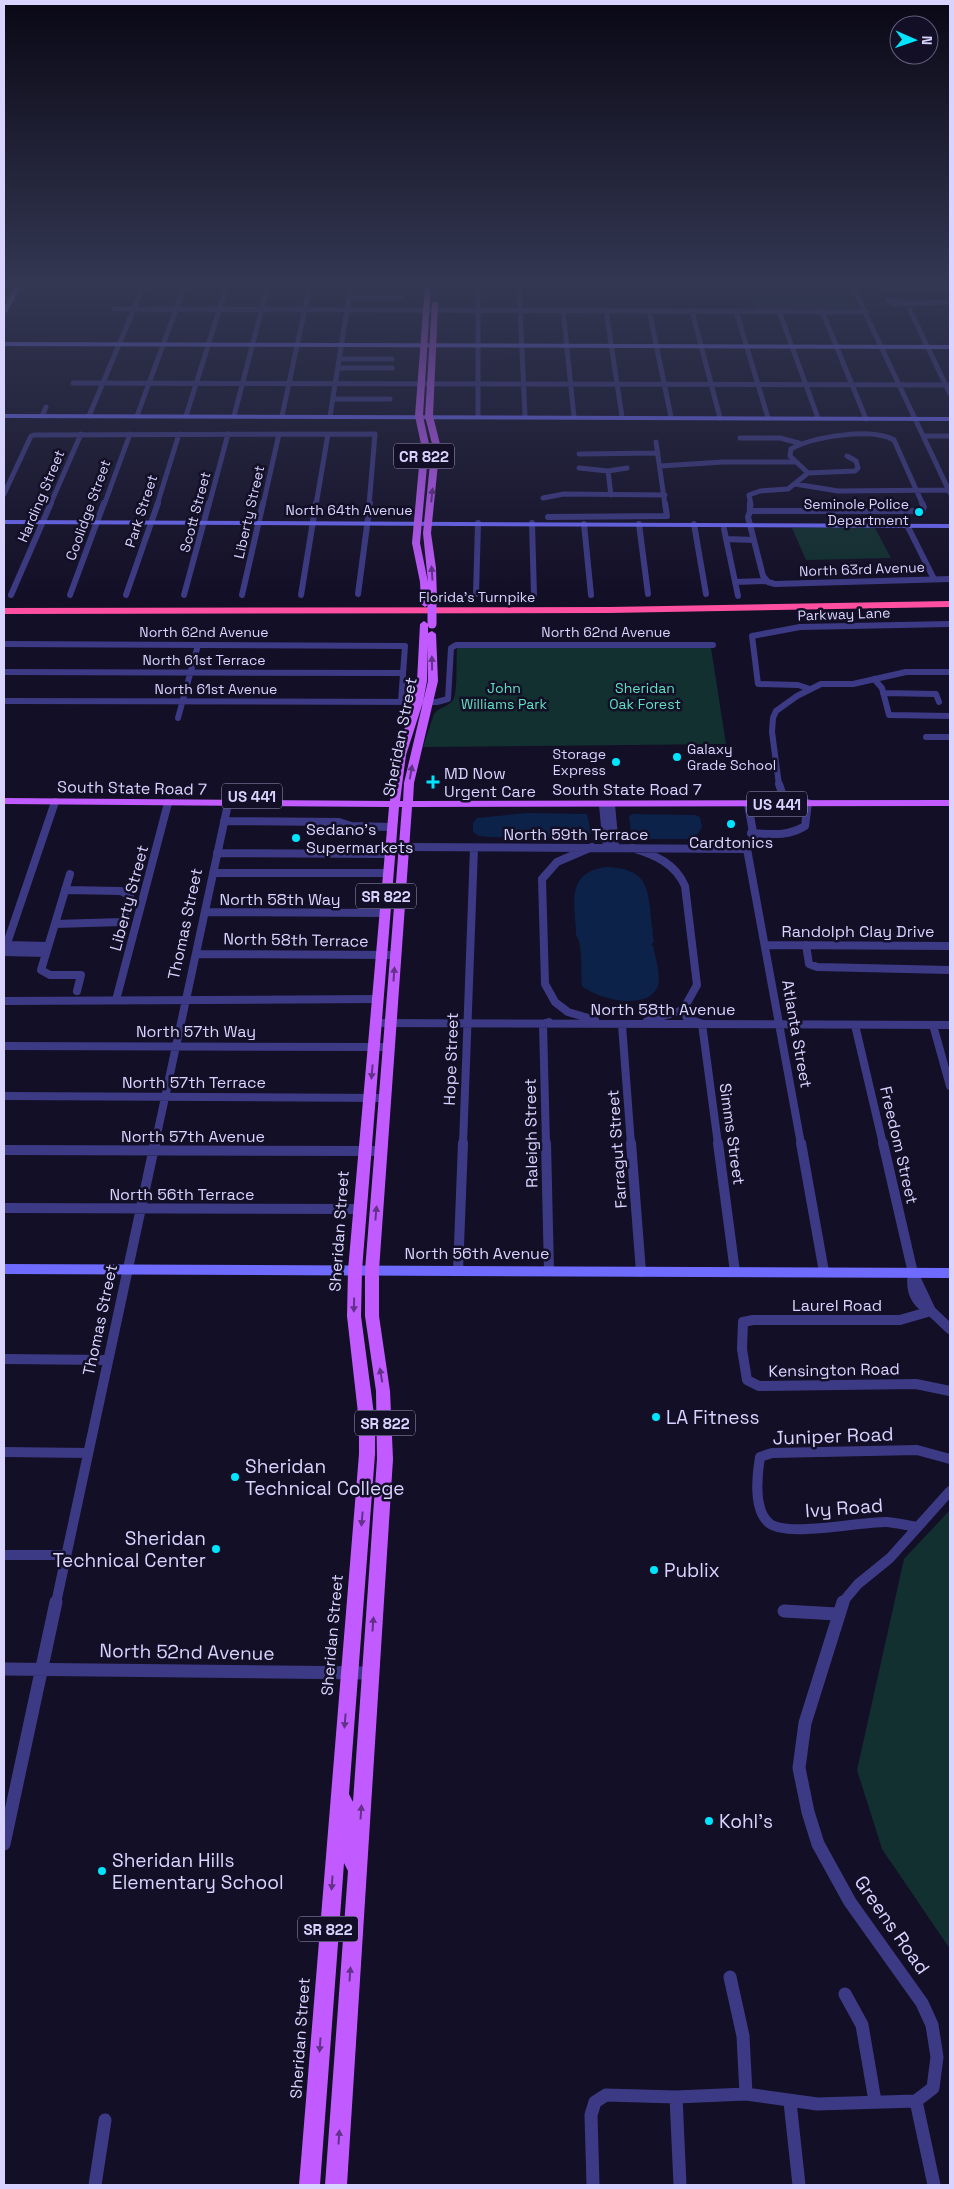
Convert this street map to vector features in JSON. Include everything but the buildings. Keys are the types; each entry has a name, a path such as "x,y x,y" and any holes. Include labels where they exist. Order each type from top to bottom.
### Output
{"highway":[{"name":"Florida's Turnpike","path":"4,611 619,610 950,604"},
{"name":"Florida's Turnpike","path":"4,617 629,616 950,610"}],"main road":[{"name":"Sheridan Street","path":"421,387 420,416 425,444 422,500 417,522 416,543 429,604"},
{"name":"Sheridan Street","path":"309,2185 367,1454 367,1422 354,1316 355,1270 364,1152 389,854 401,755 433,681 428,624 432,568 428,544 428,522 432,500 436,444 429,416 431,387"},
{"name":"Sheridan Street","path":"336,2185 385,1459 383,1390 372,1316 372,1270 408,800 424,702"},
{"name":"South State Road 7","path":"6,799 27,795 74,795 245,796 395,800"},
{"path":"55,802 74,795"},
{"path":"230,804 245,796"},
{"name":"South State Road 7","path":"6,799 55,802 230,804 628,797 950,796"},
{"path":"607,804 610,800 628,797"},
{"name":"South State Road 7","path":"408,800 607,804 950,802"},
{"path":"363,1381 372,1395 375,1443 385,1459"},
{"path":"367,1454 376,1464 374,1502 381,1510"},
{"path":"340,1791 347,1811 345,1846 348,1856 358,1870"}],"street":[{"path":"88,416 100,387"},
{"path":"137,416 147,387"},
{"path":"186,416 195,387"},
{"path":"234,416 242,387"},
{"path":"282,416 288,387"},
{"path":"330,416 335,387"},
{"path":"478,387 478,416"},
{"path":"525,387 525,416"},
{"path":"571,387 574,417"},
{"path":"618,387 622,417"},
{"path":"666,387 671,417"},
{"path":"713,387 720,418"},
{"path":"760,387 768,418"},
{"path":"807,387 818,418"},
{"path":"855,387 866,419"},
{"path":"795,484 838,491 950,491 902,387"},
{"path":"334,399 390,399"},
{"path":"42,416 46,407"},
{"path":"4,416 525,416 950,419"},
{"name":"Harding Street","path":"11,595 81,434"},
{"name":"Coolidge Street","path":"70,595 130,434"},
{"name":"Park Street","path":"126,595 152,522 179,434"},
{"name":"Scott Street","path":"184,595 206,522 228,434"},
{"name":"Liberty Street","path":"242,595 279,434"},
{"path":"301,595 328,434"},
{"path":"4,494 31,436 34,435 375,434 371,523 373,530 366,534 358,594"},
{"path":"740,438 780,438 799,443 836,436 890,438 894,440 924,508 922,511 749,511"},
{"path":"925,436 950,436"},
{"path":"548,517 667,516 656,442"},
{"path":"799,443 790,453 796,462 808,473"},
{"path":"579,454 658,454"},
{"path":"735,582 766,581 763,576 750,524 749,511 751,507 749,495 760,491 784,491 808,473 855,471 858,468 856,461 847,456"},
{"path":"660,466 723,462 796,462"},
{"path":"579,468 608,471 627,468"},
{"path":"608,471 611,495"},
{"path":"543,498 564,494 665,495"},
{"name":"North 64th Avenue","path":"4,522 478,522 584,524 670,522 694,524 950,526"},
{"path":"476,594 478,522"},
{"path":"532,523 534,595"},
{"path":"584,524 591,595"},
{"path":"639,524 648,594"},
{"path":"694,524 706,594"},
{"path":"907,525 934,579"},
{"path":"724,529 738,596"},
{"path":"726,539 754,540"},
{"name":"North 63rd Avenue","path":"766,581 775,584 950,579"},
{"name":"Parkway Lane","path":"810,689 798,685 758,684 752,636 777,633 800,627 950,624"},
{"name":"North 62nd Avenue","path":"4,644 404,646"},
{"path":"178,718 198,645"},
{"name":"North 62nd Avenue","path":"424,702 446,701 448,698 451,648 456,645 713,645"},
{"name":"Sheridan Street","path":"401,702 404,646"},
{"name":"North 61st Terrace","path":"4,672 403,673"},
{"path":"783,796 778,782 772,732 773,718 776,711 821,684 853,684 906,672 950,672"},
{"path":"874,679 879,683 889,715 950,716"},
{"path":"883,694 935,691 939,702"},
{"name":"North 61st Avenue","path":"4,701 424,702"},
{"path":"926,737 950,737"},
{"path":"47,949 5,950 55,802"},
{"name":"Liberty Street","path":"116,1000 168,803"},
{"path":"751,833 770,836 790,835 805,826 808,803"},
{"name":"Thomas Street","path":"4,1844 9,1799 41,1670 217,853 230,804"},
{"path":"607,804 611,847"},
{"name":"Atlanta Street","path":"748,804 751,833 754,838 747,849 766,945 824,1272"},
{"path":"224,821 339,822 351,826 392,827"},
{"name":"North 59th Terrace","path":"404,847 747,849"},
{"name":"Hope Street","path":"458,1271 474,848"},
{"path":"592,848 563,857 548,867 542,878 545,984 555,1002 568,1012 588,1019 622,1025 653,1020 683,1010 696,985 684,886 681,876 672,866 649,852 632,848"},
{"path":"217,853 389,854"},
{"path":"213,873 388,874"},
{"path":"70,874 41,970 50,975 82,975 77,991"},
{"path":"55,924 122,922 130,896 122,891 65,890"},
{"name":"North 58th Way","path":"205,912 385,913"},
{"path":"4,924 13,924"},
{"name":"Randolph Clay Drive","path":"766,945 950,946"},
{"path":"806,945 810,964 817,967 950,970"},
{"name":"North 58th Terrace","path":"196,954 396,956"},
{"path":"4,1001 378,999"},
{"path":"683,1010 687,1018 702,1024"},
{"path":"543,1024 563,1019 568,1012"},
{"name":"North 58th Avenue","path":"376,1023 950,1025"},
{"name":"Raleigh Street","path":"543,1024 549,1271"},
{"name":"Simms Street","path":"702,1024 735,1272"},
{"name":"Freedom Street","path":"855,1024 913,1273"},
{"name":"Farragut Street","path":"622,1025 641,1272"},
{"path":"933,1025 950,1086"},
{"name":"North 57th Way","path":"4,1046 388,1047"},
{"name":"North 57th Terrace","path":"4,1096 385,1098"},
{"name":"North 57th Avenue","path":"4,1150 381,1152"},
{"name":"North 56th Terrace","path":"4,1208 361,1209"},
{"name":"North 56th Avenue","path":"4,1269 950,1273"},
{"path":"913,1273 910,1283 919,1297 921,1307 931,1311 950,1329"},
{"name":"Laurel Road","path":"743,1322 900,1320 931,1311"},
{"name":"Kensington Road","path":"743,1322 742,1349 748,1380 759,1386 916,1384 950,1391"},
{"path":"4,1359 108,1360"},
{"name":"Juniper Road","path":"774,1526 762,1516 756,1478 760,1457 772,1453 917,1450 950,1458"},
{"path":"4,1452 88,1453"},
{"name":"Greens Road","path":"916,2101 932,2088 937,2057 932,2025 922,2003 850,1902 818,1844 808,1812 799,1768 806,1723 837,1614 842,1603 858,1584 890,1558 950,1491"},
{"name":"Ivy Road","path":"774,1526 782,1529 796,1529 886,1522 917,1527"},
{"path":"4,1555 66,1555"},
{"path":"784,1611 837,1614"},
{"name":"North 52nd Avenue","path":"4,1669 370,1673"},
{"path":"730,1977 743,2036 746,2094"},
{"path":"846,1994 862,2025 875,2101"},
{"path":"593,2185 591,2115 595,2102 606,2096 746,2094 790,2102 817,2104 916,2101 934,2185"},
{"path":"676,2096 680,2185"},
{"path":"790,2102 799,2185"},
{"path":"95,2185 106,2120"}],"green space":[{"path":"874,526 891,558 806,560 792,528"},
{"name":"John Williams Park","path":"457,648 711,648 726,744 423,747 434,714 451,702 455,696"},
{"path":"950,1510 950,1949 882,1849 857,1770 904,1559"}],"water":[{"path":"526,813 587,814 591,833 585,838 489,837 479,836 473,832 473,823 477,818"},
{"path":"632,814 695,815 700,817 702,828 696,836 689,839 638,839 631,833 629,816"},
{"path":"607,867 632,872 639,877 647,892 654,941 651,945 653,945 659,978 657,988 651,995 643,999 632,1001 609,998 589,991 582,986 581,952 576,935 575,891 578,882 584,875"}],"place":[{"name":"Seminole Police Department","path":"919,512"},
{"name":"Galaxy Grade School","path":"677,757"},
{"name":"Storage Express","path":"616,762"},
{"name":"MD Now Urgent Care","path":"433,782"},
{"name":"Cardtonics","path":"731,824"},
{"name":"Sedano's Supermarkets","path":"296,838"},
{"name":"LA Fitness","path":"656,1417"},
{"name":"Sheridan Technical College","path":"235,1477"},
{"name":"Sheridan Technical Center","path":"216,1549"},
{"name":"Publix","path":"654,1570"},
{"name":"Kohl's","path":"709,1821"},
{"name":"Sheridan Hills Elementary School","path":"102,1871"}],"park label":[{"name":"Sheridan Oak Forest","path":"645,696"}]}
